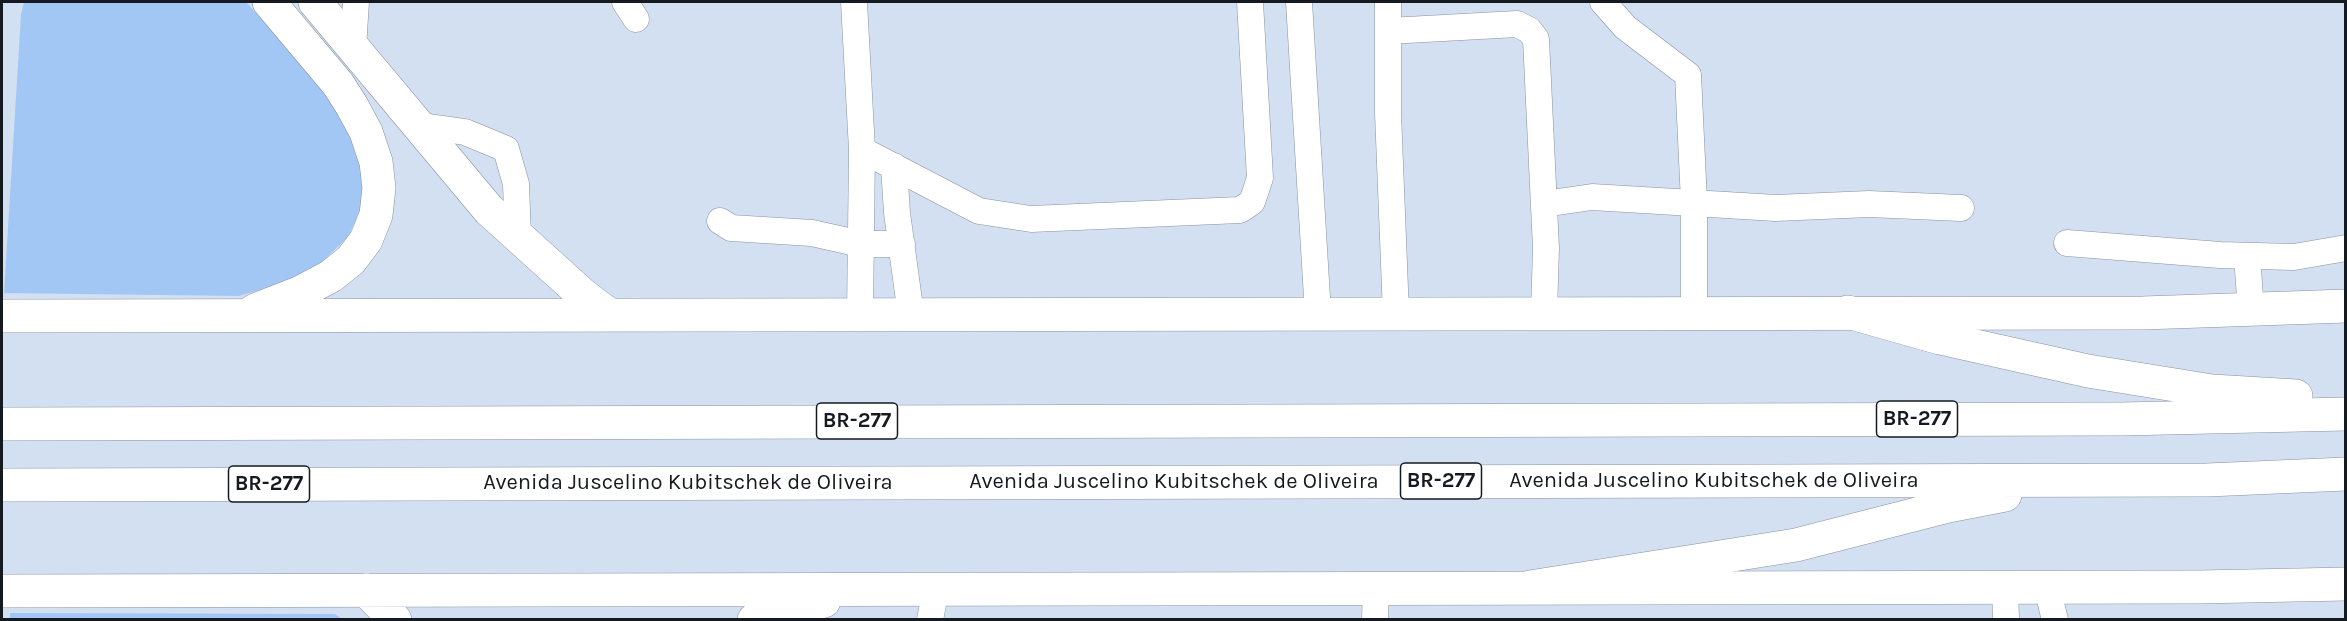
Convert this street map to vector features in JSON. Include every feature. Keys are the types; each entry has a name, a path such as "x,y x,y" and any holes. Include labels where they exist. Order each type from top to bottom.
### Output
{"main road":[{"path":"238,317 301,292 332,276 351,260 366,240 376,215 380,188 376,162 366,132 352,106 338,84 268,2"},
{"path":"315,2 483,203 518,238 608,314"},
{"path":"2,316 2251,311 2346,306"},
{"path":"1848,312 1940,338 2088,371 2212,391 2346,400"},
{"name":"BR-277","path":"2,424 2122,419 2346,414"},
{"name":"Avenida Juscelino Kubitschek de Oliveira","path":"2,485 2100,480 2251,479 2346,474"},
{"path":"1530,587 1796,545 1981,499 2100,480"},
{"path":"2,591 870,589 933,604 1376,587 2210,587 2346,584"},
{"path":"754,620 870,589"},
{"path":"366,590 395,620"},
{"path":"409,620 421,601 434,590"}],"street":[{"path":"353,48 356,2"},
{"path":"854,2 862,150 860,315"},
{"path":"862,150 979,211 1030,219 1240,210 1252,202 1260,178 1250,2"},
{"path":"1299,2 1318,314"},
{"path":"1388,2 1388,113 1396,314"},
{"path":"1603,2 1625,27 1688,75 1695,202 1694,313"},
{"path":"1388,31 1517,24 1529,30 1536,39 1544,204 1544,313"},
{"path":"415,124 465,132 507,149 516,184 518,238"},
{"path":"894,166 911,315"},
{"path":"1544,204 1592,198 1776,208 1869,204 1960,208"},
{"path":"720,221 731,228 812,233 861,244 902,244"},
{"path":"2067,243 2247,256 2294,257 2346,248"},
{"path":"2247,256 2251,311"},
{"path":"1375,620 1376,587"},
{"path":"2005,587 2006,620"},
{"path":"2048,587 2055,620"}],"shaded area":[{"path":"24,2 246,2 324,88 353,132 363,173 362,206 348,237 321,263 283,283 239,296 4,293 21,15"},
{"path":"10,613 335,614 342,619 10,620"}]}
